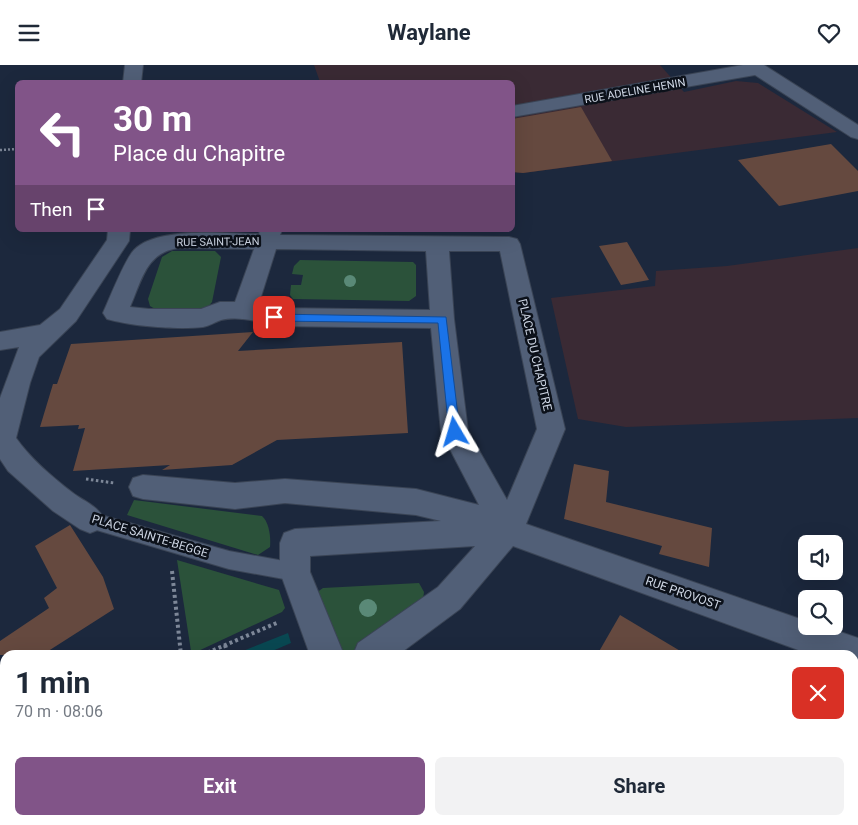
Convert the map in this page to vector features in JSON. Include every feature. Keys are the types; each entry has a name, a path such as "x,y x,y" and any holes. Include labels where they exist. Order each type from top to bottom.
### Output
{"street":[{"path":"132,80 134,65"},
{"path":"754,67 858,133"},
{"name":"RUE ADELINE HENIN","path":"515,111 754,67"},
{"path":"832,117 851,111"},
{"path":"244,312 269,235"},
{"name":"PLACE DU CHAPITRE","path":"269,235 437,244 509,244 551,429 508,531 449,598 377,650"},
{"name":"RUE SAINT-JEAN","path":"142,255 162,243 269,235"},
{"path":"0,341 47,333 68,315 118,236 142,255 115,313 149,318 203,318 220,311 258,311 274,317 442,319"},
{"path":"437,244 442,319 455,432 508,531"},
{"name":"PLACE SAINTE-BEGGE","path":"47,333 28,353 16,383 2,439 18,463 63,502 90,520"},
{"path":"143,487 235,496 285,491 416,502 497,523 508,531"},
{"path":"325,650 295,572 295,543 508,531"},
{"name":"RUE PROVOST","path":"508,531 844,650"}],"lane":[{"name":"PLACE SAINTE-BEGGE","path":"90,520 229,560 295,572"}],"path":[{"path":"0,150 15,149"},
{"path":"80,478 143,487"},
{"path":"168,543 180,650"},
{"path":"214,650 309,609"},
{"path":"225,645 226,650"}],"shaded area":[{"path":"314,65 660,65 684,92 736,81 758,83 837,132 523,173 515,172 515,80 319,80"},
{"path":"858,248 858,418 626,427 578,419 551,298 655,286 656,271 727,266"},
{"path":"172,251 215,251 221,257 212,302 208,307 203,309 155,309 150,306 148,299 162,257"},
{"path":"300,260 413,262 416,265 416,296 409,301 293,299 290,295 291,285 301,285 303,275 292,274 294,266"},
{"path":"134,500 262,516 269,530 270,547 258,555 127,515"},
{"path":"177,560 279,590 285,608 282,612 200,650 191,650"},
{"path":"419,583 424,592 423,600 362,650 333,650 316,593 323,588"},
{"path":"288,633 291,643 275,650 246,650"}],"building":[{"path":"581,107 612,161 523,173 515,172 515,118"},
{"path":"831,144 858,171 858,191 779,206 738,160"},
{"path":"627,242 649,280 621,285 599,246"},
{"path":"253,332 238,351 402,342 408,433 277,440 232,465 162,470 170,465 73,471 85,428 78,429 79,425 40,427 53,384 57,384 71,344"},
{"path":"574,464 609,471 606,502 712,528 709,567 659,554 662,546 564,519"},
{"path":"70,525 103,577 114,609 50,650 0,650 0,641 49,608 44,598 57,588 35,546"},
{"path":"620,615 679,650 600,650"}],"route":[{"path":"274,317 375,320 442,319 455,432"}]}
